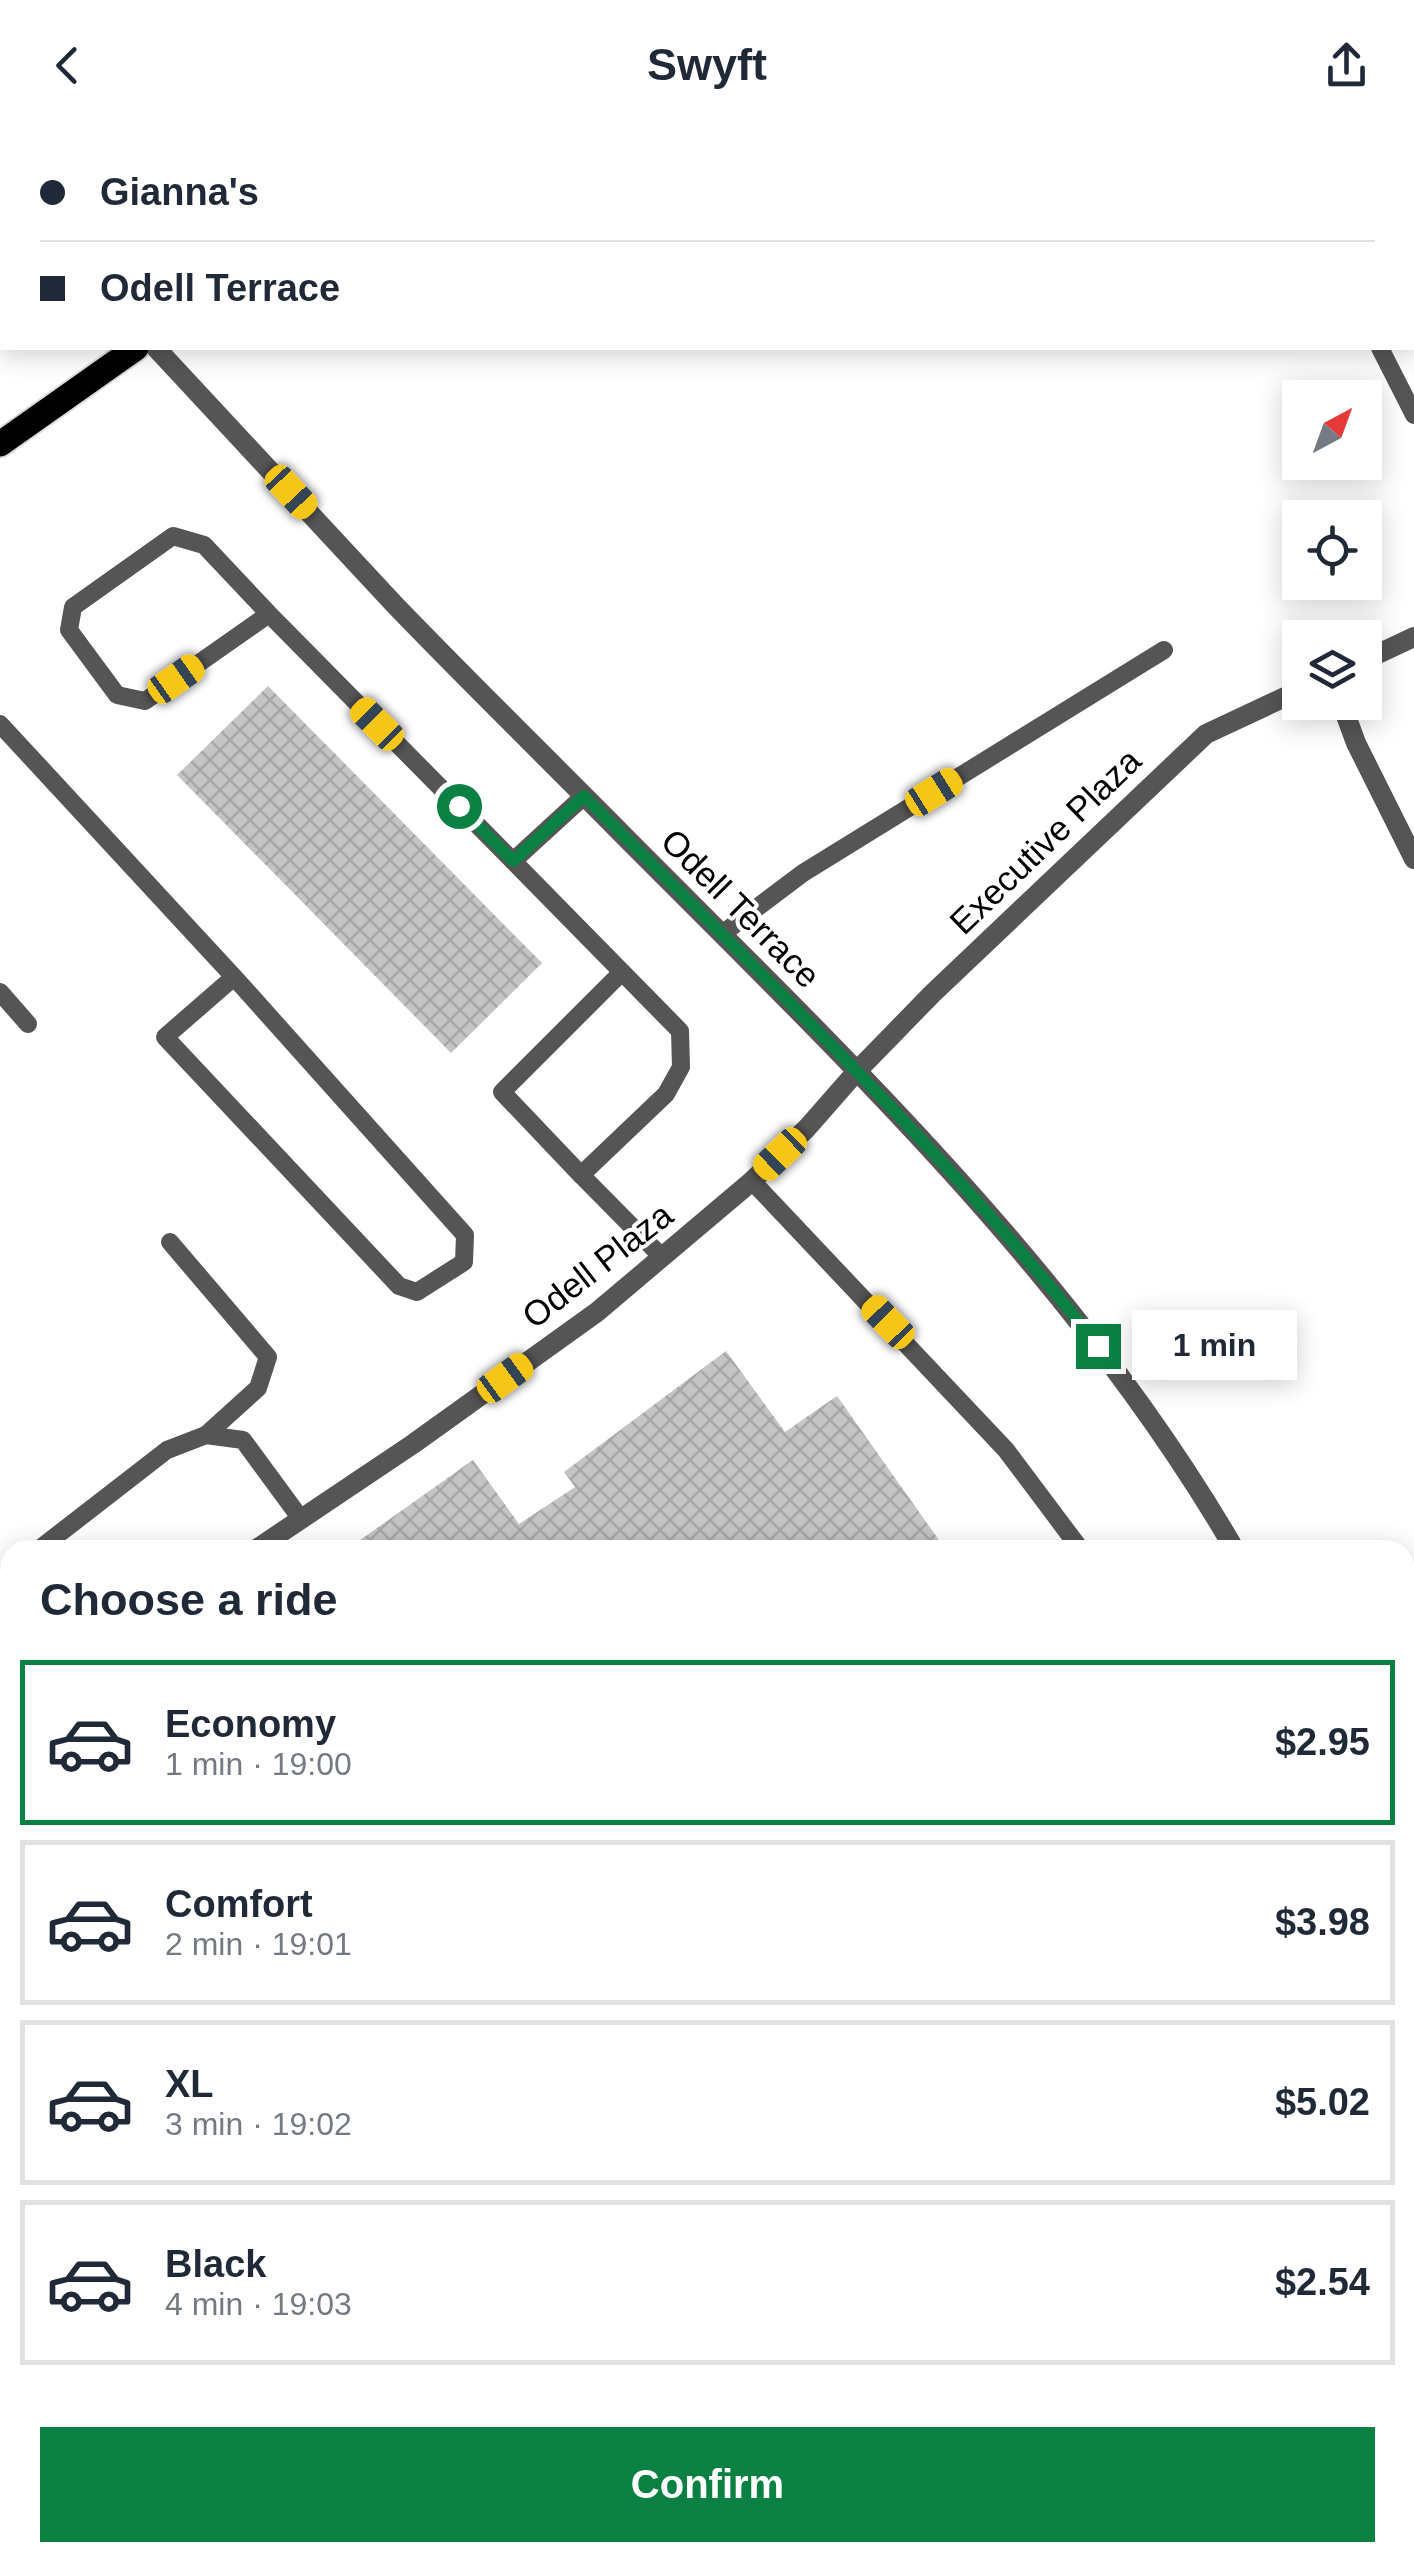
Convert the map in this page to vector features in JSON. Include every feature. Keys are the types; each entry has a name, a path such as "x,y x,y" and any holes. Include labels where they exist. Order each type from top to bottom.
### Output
{"main road":[{"path":"0,444 133,350"}],"street":[{"name":"Odell Terrace","path":"158,350 395,605 857,1071 1037,1267 1139,1401 1198,1485 1230,1540"},
{"path":"1382,652 1414,637"},
{"name":"Executive Plaza","path":"857,1071 932,994 1206,734 1282,698"},
{"path":"1348,720 1414,859"},
{"name":"Odell Plaza","path":"270,1540 413,1444 597,1312 752,1181 807,1128 857,1071"}],"lane":[{"path":"1381,350 1414,415"},
{"path":"269,614 145,700 117,695 69,630 73,607 173,536 204,544 680,1031 680,1067 666,1094 581,1175"},
{"path":"722,934 802,874 1164,650"},
{"path":"0,724 234,977 465,1236 464,1262 418,1292 399,1286 165,1037 234,977"},
{"path":"513,861 584,796"},
{"path":"622,972 502,1092 662,1257"},
{"path":"0,992 28,1024"},
{"path":"752,1181 1006,1450 1074,1540"},
{"path":"51,1540 167,1450 206,1435 258,1388 268,1357 170,1242"},
{"path":"206,1435 244,1440 301,1519"}],"building":[{"path":"268,686 542,963 451,1053 177,775"},
{"path":"726,1351 785,1432 837,1396 939,1540 360,1540 473,1460 519,1524 575,1487 564,1472"}],"route":[{"path":"459,806 513,861 584,796 857,1071 1037,1267 1098,1346"}]}
